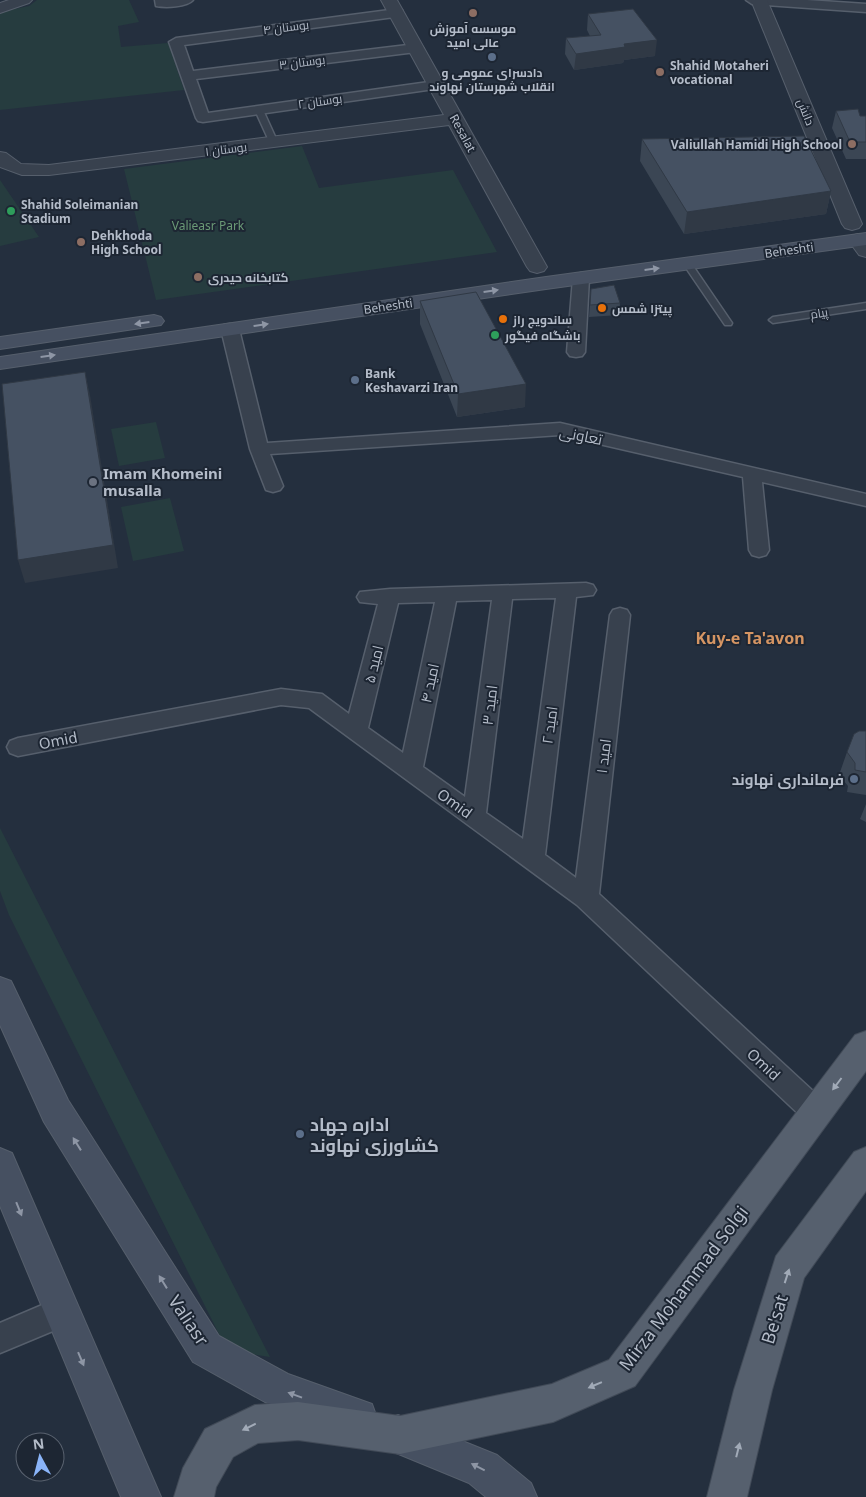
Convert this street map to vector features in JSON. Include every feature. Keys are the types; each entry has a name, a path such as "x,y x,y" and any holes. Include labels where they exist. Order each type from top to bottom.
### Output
{"main road":[{"name":"Beheshti","path":"273,304 541,275 580,278 688,265 862,235"},
{"name":"Beheshti","path":"0,363 229,317 541,275 862,235"},
{"path":"0,343 176,318"},
{"name":"Valiasr","path":"0,991 56,1111 206,1349 278,1389 483,1469 517,1497"},
{"name":"Mirza Mohammad Solgi","path":"194,1497 197,1482 219,1443 255,1424 298,1421 400,1435 553,1402 622,1373 866,1044"},
{"name":"Be'sat","path":"727,1497 753,1390 789,1269 866,1163"},
{"path":"0,1164 61,1312 141,1497"}],"street":[{"path":"0,8 24,0"},
{"path":"161,1 187,0"},
{"path":"752,0 866,8"},
{"name":"دانش","path":"759,0 862,235"},
{"name":"بوستان ۴","path":"188,76 176,42 393,6"},
{"name":"Resalat","path":"393,6 541,275"},
{"name":"بوستان ۳","path":"188,76 416,48"},
{"name":"بوستان ۲","path":"188,76 203,118 436,85"},
{"name":"بوستان ۱","path":"0,158 4,163 18,170 48,170 455,119"},
{"path":"576,352 580,278"},
{"path":"229,317 259,449 273,486"},
{"name":"تعاونی","path":"259,449 560,429 866,500"},
{"path":"752,474 759,550"},
{"name":"امید ۲","path":"503,593 577,591 532,859"},
{"path":"367,597 503,593"},
{"name":"امید ۳","path":"474,817 503,593"},
{"name":"امید ۴","path":"411,771 447,594"},
{"name":"امید ۵","path":"356,732 390,596"},
{"name":"امید ۱","path":"586,898 620,615"},
{"name":"Omid","path":"18,747 281,697 314,700 586,898 816,1112"},
{"path":"0,1338 61,1312"}],"lane":[{"path":"259,110 274,142"},
{"path":"688,265 728,323"},
{"name":"پیام","path":"773,320 866,306"}],"green space":[{"path":"37,0 129,0 139,22 118,26 121,47 168,43 184,90 0,110 0,12 29,6"},
{"name":"Valieasr Park","path":"302,146 319,188 453,170 497,252 156,300 124,169"},
{"name":"Shahid Soleimanian Stadium","path":"0,180 39,237 0,246"},
{"path":"156,422 165,458 119,466 111,429"},
{"path":"170,498 184,551 133,561 121,507"},
{"path":"0,828 270,1357 227,1350 9,915 0,891"}],"building":[{"path":"633,9 657,40 624,44 625,47 576,54 566,38 601,35 588,14"},
{"path":"858,109 860,116 866,116 866,142 850,142 836,111"},
{"path":"804,136 831,191 687,212 642,139"},
{"path":"614,285 620,303 590,305 591,289"},
{"path":"476,292 526,384 458,394 420,301"},
{"path":"85,372 113,545 18,560 2,384"},
{"path":"859,731 866,731 866,772 855,770 855,763 847,752 854,734"}],"place":[{"name":"موسسه آموزش عالی امید","path":"473,13"},
{"name":"دادسرای عمومی و انقلاب شهرستان نهاوند","path":"492,57"},
{"name":"Shahid Motaheri vocational","path":"660,72"},
{"name":"Valiullah Hamidi High School","path":"852,144"},
{"name":"Shahid Soleimanian Stadium","path":"11,211"},
{"name":"Dehkhoda High School","path":"81,242"},
{"name":"کتابخانه حیدری","path":"198,277"},
{"name":"پیتزا شمس","path":"602,308"},
{"name":"ساندویج راز","path":"503,319"},
{"name":"باشگاه فیگور","path":"495,335"},
{"name":"Bank Keshavarzi Iran","path":"355,380"},
{"name":"Imam Khomeini musalla","path":"93,482"},
{"name":"فرمانداری نهاوند","path":"854,779"},
{"name":"اداره جهاد کشاورزی نهاوند","path":"300,1134"}],"district":[{"name":"Kuy-e Ta'avon","path":"750,638"}]}
